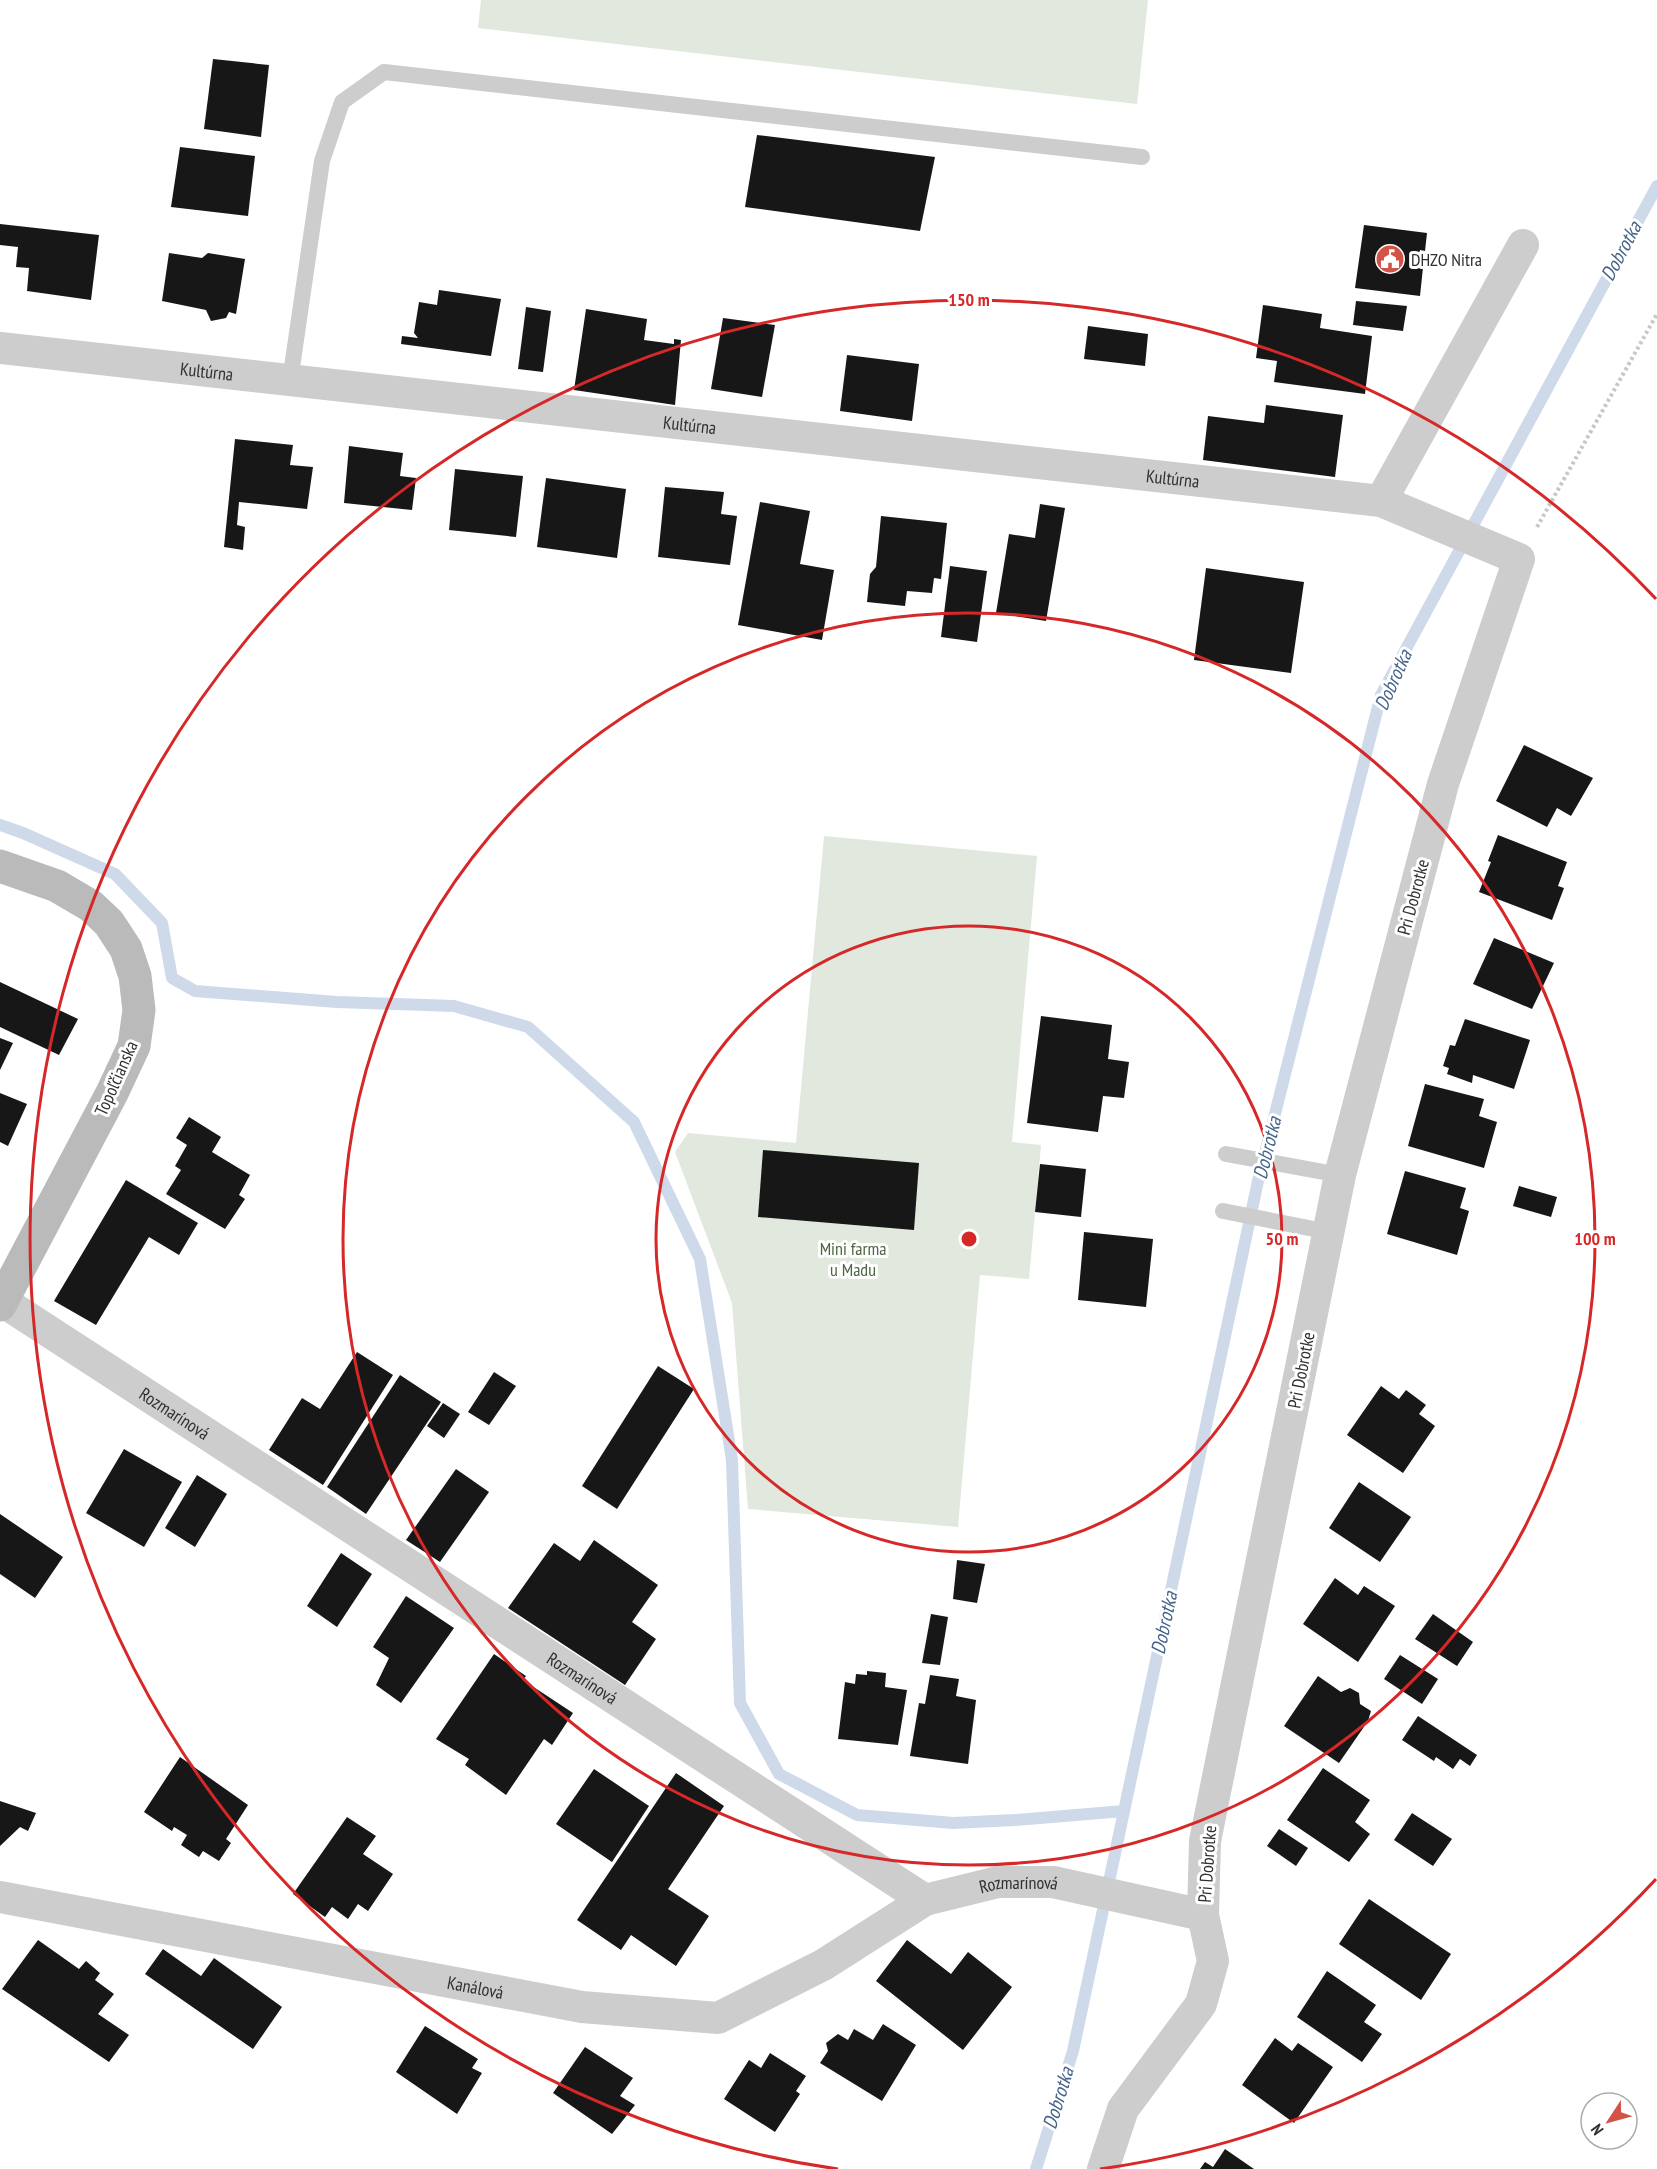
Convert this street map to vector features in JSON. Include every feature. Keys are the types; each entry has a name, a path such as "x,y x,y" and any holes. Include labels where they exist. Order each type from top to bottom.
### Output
{"street":[{"path":"1381,501 1523,245"},
{"name":"Kultúrna","path":"0,348 1381,501 1519,559"},
{"name":"Pri Dobrotke","path":"1103,2169 1123,2109 1201,2004 1213,1960 1203,1915 1205,1841 1340,1175 1443,784 1519,559"},
{"name":"Topoľčianska","path":"0,866 57,886 91,906 109,923 126,949 135,976 139,1010 134,1046 1,1303"},
{"name":"Rozmarínová","path":"1,1303 926,1900 998,1882 1053,1882 1203,1915"},
{"name":"Kanálová","path":"0,1898 582,2007 718,2018 823,1965 926,1900"}],"lane":[{"path":"290,381 322,161 342,102 384,72 1142,157"},
{"path":"1226,1154 1340,1175"},
{"path":"1222,1211 1329,1232"}],"path":[{"path":"1519,559 1657,314"}],"green space":[{"path":"481,0 1148,0 1137,104 478,28"},
{"name":"Mini farma u Madu","path":"824,836 1037,856 1012,1142 1041,1145 1029,1279 980,1275 958,1527 748,1509 732,1303 675,1152 688,1133 796,1143"}],"building":[{"path":"213,59 269,65 261,137 204,129"},
{"path":"757,135 935,157 920,231 745,207"},
{"path":"180,147 255,156 248,216 171,207"},
{"path":"0,224 99,235 91,300 27,291 29,268 16,267 18,247 0,245"},
{"path":"1364,225 1427,233 1425,251 1420,250 1419,257 1424,258 1420,296 1355,288"},
{"path":"169,253 202,258 208,253 245,259 236,314 229,312 226,318 211,321 206,310 162,301"},
{"path":"439,290 501,299 491,356 401,344 402,336 418,338 414,333 419,302 437,305"},
{"path":"1356,301 1407,306 1403,331 1353,325"},
{"path":"1263,305 1322,314 1320,328 1372,336 1365,394 1274,382 1277,361 1256,358"},
{"path":"526,307 551,311 543,372 518,369"},
{"path":"586,309 647,319 644,340 674,344 674,339 681,340 675,405 574,390"},
{"path":"723,318 775,325 762,397 711,389"},
{"path":"1088,326 1148,334 1145,366 1084,359"},
{"path":"847,355 919,364 912,421 840,411"},
{"path":"1266,405 1343,415 1335,477 1203,460 1208,416 1264,423"},
{"path":"235,439 293,445 290,465 313,467 307,509 239,502 237,525 245,527 243,550 224,547"},
{"path":"349,446 403,453 400,476 416,478 412,510 344,503"},
{"path":"455,469 523,476 516,537 449,530"},
{"path":"546,478 626,489 617,558 537,547"},
{"path":"665,487 724,492 721,514 737,516 730,565 658,557"},
{"path":"760,502 810,511 800,564 834,570 822,640 738,625"},
{"path":"1040,504 1065,508 1046,621 996,613 1009,534 1035,538"},
{"path":"881,516 947,523 941,579 934,578 932,593 907,591 905,606 867,602 870,574 876,567"},
{"path":"950,566 987,571 977,642 941,637"},
{"path":"1206,568 1304,582 1291,673 1194,660"},
{"path":"1524,745 1593,778 1571,816 1557,808 1547,827 1496,801"},
{"path":"1498,835 1567,862 1558,886 1564,888 1552,920 1479,892 1491,862 1488,861"},
{"path":"1494,938 1554,963 1532,1009 1473,984"},
{"path":"0,982 78,1019 59,1055 0,1027"},
{"path":"1041,1016 1112,1025 1108,1059 1129,1062 1124,1098 1103,1096 1098,1132 1027,1123"},
{"path":"1465,1019 1530,1040 1514,1089 1473,1075 1472,1083 1447,1074 1449,1068 1443,1066 1450,1045 1455,1046"},
{"path":"0,1038 13,1043 0,1070"},
{"path":"1425,1084 1484,1099 1479,1116 1497,1122 1484,1168 1408,1146"},
{"path":"0,1093 27,1104 8,1146 0,1142"},
{"path":"189,1117 221,1137 212,1152 250,1175 239,1195 245,1199 225,1229 166,1194 181,1170 175,1166 187,1145 176,1138"},
{"path":"763,1150 919,1163 914,1230 758,1217"},
{"path":"1040,1164 1086,1169 1081,1217 1035,1212"},
{"path":"1405,1171 1466,1188 1460,1208 1469,1211 1457,1255 1387,1234"},
{"path":"126,1180 198,1223 179,1255 149,1237 96,1325 54,1301"},
{"path":"1519,1186 1557,1197 1551,1217 1513,1206"},
{"path":"1084,1232 1153,1239 1146,1307 1078,1300"},
{"path":"357,1352 393,1375 323,1485 269,1450 302,1398 320,1409"},
{"path":"658,1366 694,1389 617,1509 582,1486"},
{"path":"494,1372 516,1386 489,1425 468,1412"},
{"path":"400,1375 441,1402 366,1514 327,1487"},
{"path":"1381,1386 1399,1399 1406,1390 1426,1405 1419,1414 1435,1426 1403,1473 1347,1435"},
{"path":"443,1403 460,1414 444,1438 427,1426"},
{"path":"124,1449 182,1482 144,1547 86,1513"},
{"path":"456,1469 489,1492 440,1562 406,1540"},
{"path":"197,1475 227,1494 195,1547 165,1528"},
{"path":"1359,1482 1411,1517 1380,1562 1329,1528"},
{"path":"0,1514 63,1557 35,1598 0,1574"},
{"path":"594,1540 658,1585 632,1622 656,1639 625,1685 508,1608 554,1543 580,1561"},
{"path":"341,1553 372,1574 337,1627 307,1606"},
{"path":"957,1560 985,1564 977,1603 953,1599"},
{"path":"1335,1578 1358,1595 1364,1586 1395,1606 1358,1662 1303,1624"},
{"path":"406,1596 454,1628 401,1703 376,1685 389,1658 373,1647"},
{"path":"931,1614 948,1617 940,1665 922,1663"},
{"path":"1433,1614 1473,1642 1457,1666 1415,1639"},
{"path":"494,1654 526,1676 523,1680 573,1713 552,1745 544,1739 506,1795 465,1765 469,1759 436,1739"},
{"path":"1400,1655 1438,1679 1422,1704 1384,1679"},
{"path":"867,1671 886,1673 885,1687 907,1690 898,1745 838,1739 845,1682 855,1684 856,1674 867,1675"},
{"path":"930,1675 959,1679 956,1696 976,1700 968,1764 910,1756 919,1703 925,1704"},
{"path":"1318,1676 1341,1692 1350,1688 1359,1693 1360,1704 1371,1711 1368,1721 1339,1763 1284,1726"},
{"path":"1418,1716 1477,1755 1470,1766 1460,1759 1453,1769 1436,1757 1434,1761 1402,1740"},
{"path":"180,1757 248,1805 226,1839 231,1843 219,1861 203,1851 199,1857 181,1845 187,1835 174,1827 172,1831 144,1812"},
{"path":"1323,1768 1370,1800 1355,1822 1370,1834 1349,1862 1287,1820"},
{"path":"594,1769 649,1806 612,1862 556,1824"},
{"path":"676,1773 724,1806 668,1889 709,1916 676,1966 631,1935 621,1950 577,1920"},
{"path":"0,1801 36,1813 28,1831 20,1827 0,1846"},
{"path":"1412,1813 1452,1839 1433,1866 1394,1840"},
{"path":"347,1817 376,1836 363,1854 393,1874 368,1911 358,1904 348,1919 332,1907 325,1917 293,1894"},
{"path":"1279,1829 1308,1848 1296,1866 1267,1846"},
{"path":"1369,1899 1451,1954 1421,2000 1339,1944"},
{"path":"38,1940 79,1969 86,1961 100,1973 95,1980 114,1994 98,2014 129,2035 109,2062 2,1989"},
{"path":"907,1940 951,1974 968,1952 1012,1987 963,2050 876,1981"},
{"path":"163,1949 201,1976 214,1958 282,2007 253,2049 145,1974"},
{"path":"1327,1971 1376,2005 1364,2022 1382,2034 1362,2062 1297,2017"},
{"path":"883,2024 916,2045 882,2101 820,2063 828,2051 826,2043 838,2034 848,2040 854,2029 873,2040"},
{"path":"425,2026 478,2059 472,2068 482,2073 457,2114 396,2072"},
{"path":"1275,2038 1292,2051 1298,2043 1333,2067 1294,2123 1242,2085"},
{"path":"585,2047 633,2078 620,2096 635,2105 612,2134 553,2093"},
{"path":"770,2053 806,2076 796,2091 800,2094 775,2132 724,2099 749,2060 761,2068"},
{"path":"1225,2149 1254,2169 1200,2169 1205,2162 1213,2167"}],"waterway":[{"name":"Dobrotka","path":"1036,2169 1073,2051 1258,1181 1381,695 1657,186"},
{"path":"0,825 115,874 162,923 172,978 195,991 337,1002 454,1006 528,1027 634,1122 700,1259 732,1460 740,1703 779,1774 857,1815 953,1823 1124,1811"}],"place":[{"name":"DHZO Nitra","path":"1390,259"}]}
